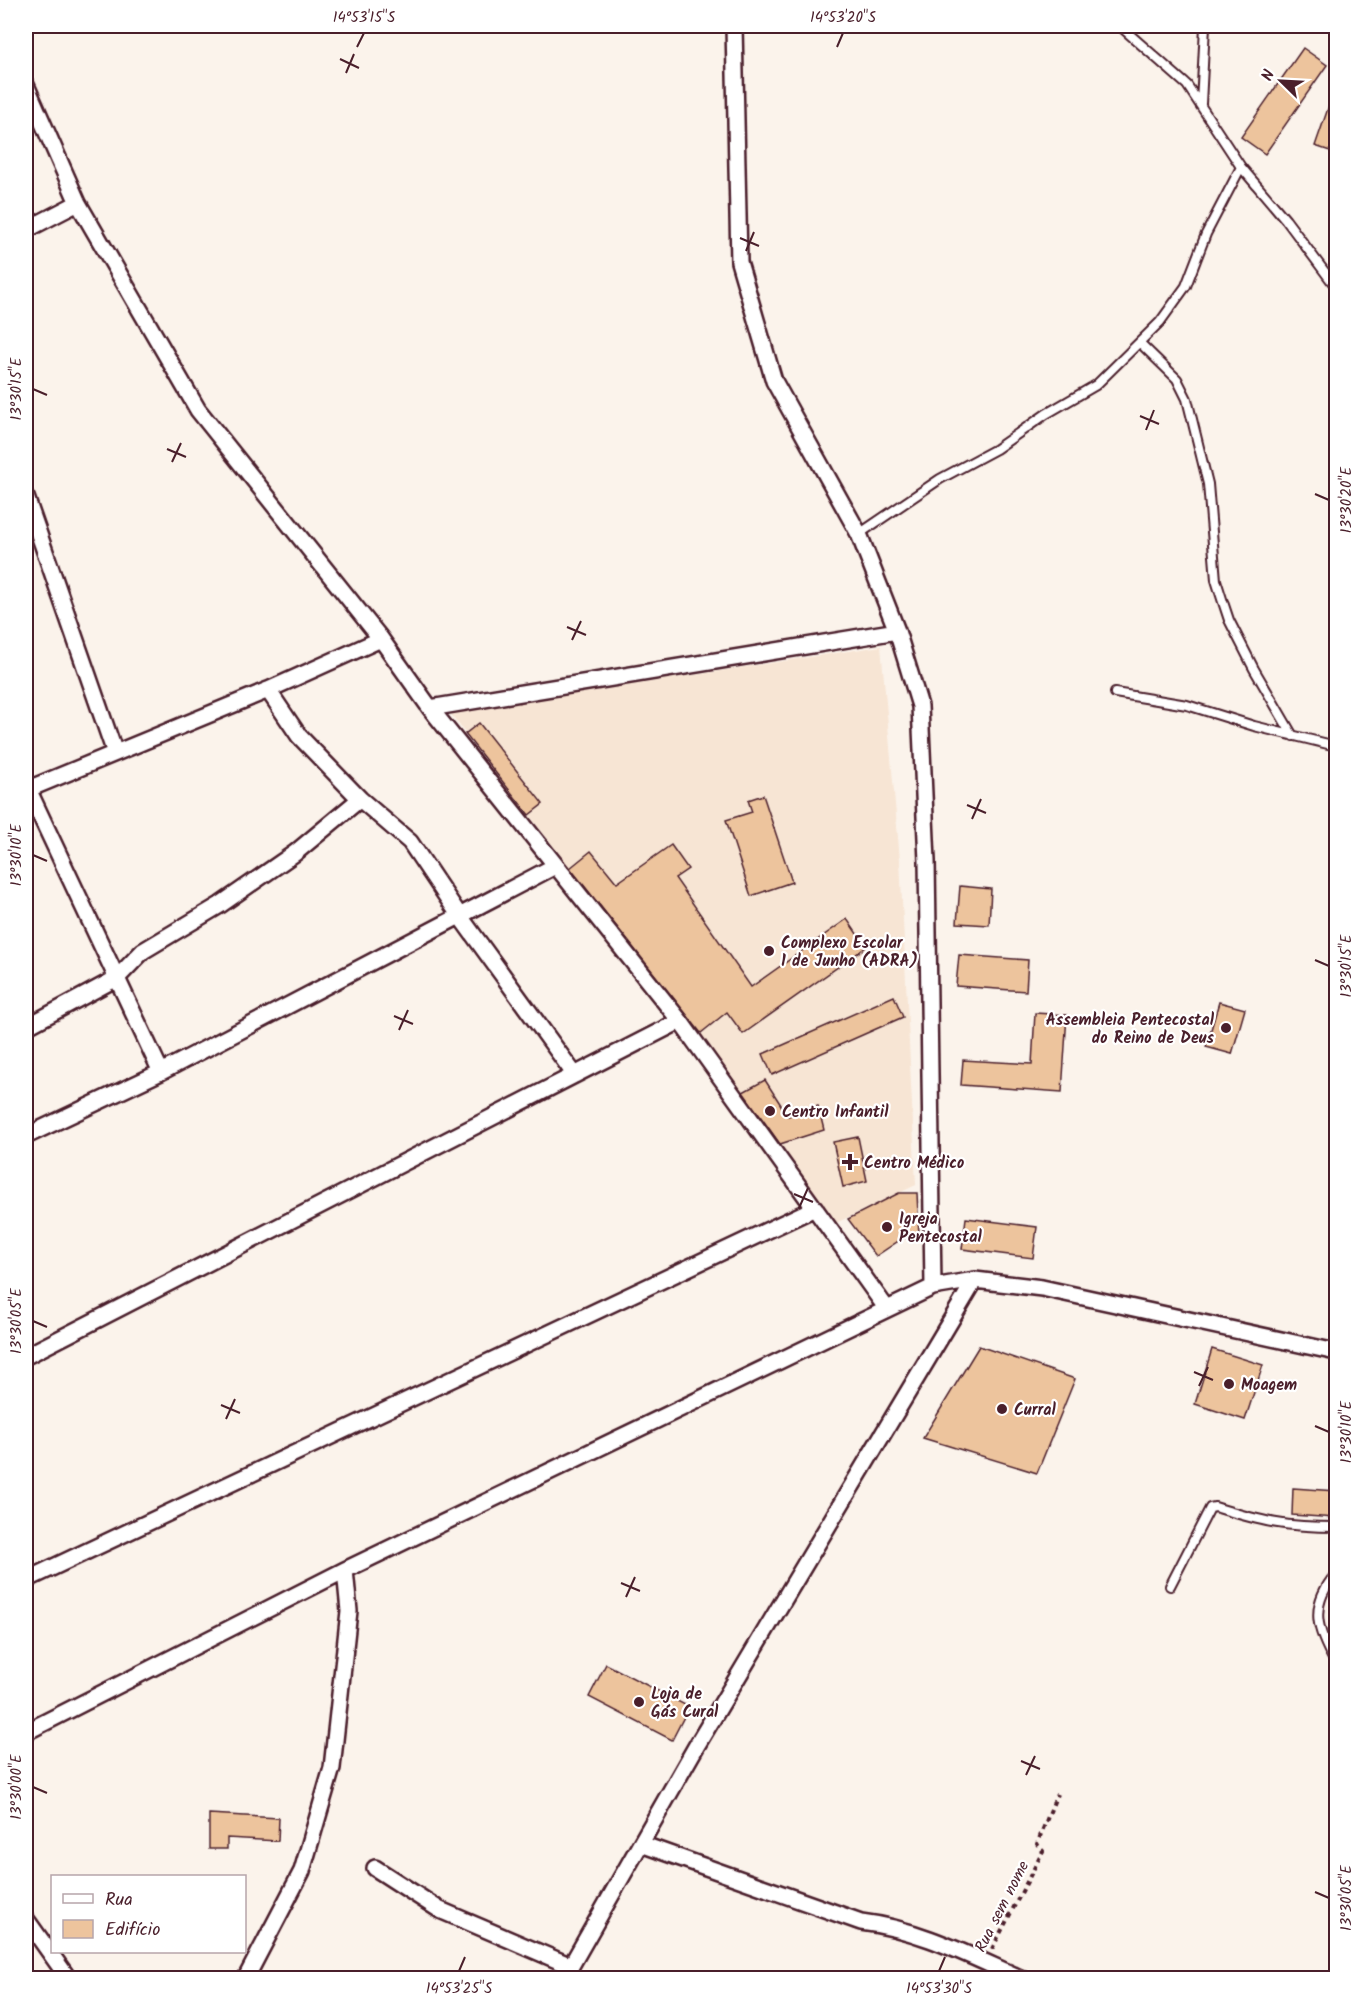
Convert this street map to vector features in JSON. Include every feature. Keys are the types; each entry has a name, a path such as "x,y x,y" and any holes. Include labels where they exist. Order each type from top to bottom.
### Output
{"street":[{"path":"734,26 739,262 774,381 860,534 897,631 920,706 927,872 933,1287"},
{"path":"26,85 78,203 198,410 381,639 430,708 680,1021 887,1309"},
{"path":"26,230 78,203"},
{"path":"26,497 115,753"},
{"path":"430,708 897,631"},
{"path":"161,1071 27,789 268,690 381,639"},
{"path":"268,690 298,735 360,799 410,842 459,915 575,1075"},
{"path":"26,1027 117,978 143,951 220,905 296,853 360,799"},
{"path":"26,1136 161,1071 555,866"},
{"path":"26,1356 680,1021"},
{"path":"26,1580 815,1208"},
{"path":"375,1868 440,1910 568,1972 641,1844 975,1280"},
{"path":"26,1732 345,1570 933,1287 975,1280 1042,1288 1336,1352"},
{"path":"246,1978 302,1871 332,1768 349,1611 345,1570"},
{"path":"641,1844 861,1922 891,1925 919,1933 1020,1978"},
{"path":"26,1919 68,1978"}],"lane":[{"path":"1120,26 1187,86 1241,166 1286,219 1336,287"},
{"path":"1201,104 1205,26"},
{"path":"860,534 912,497 996,449 1046,414 1096,385 1140,343 1186,286 1206,234 1241,166"},
{"path":"1140,343 1177,379 1187,399 1208,484 1216,580 1228,620 1293,736"},
{"path":"1116,693 1187,705 1336,746"},
{"path":"1170,1586 1210,1509 1215,1507 1264,1523 1294,1527 1336,1527"},
{"path":"1336,1574 1328,1583 1320,1601 1317,1623 1322,1639 1336,1664"}],"path":[{"name":"Rua sem nome","path":"985,1963 1043,1851 1037,1844 1058,1794"}],"shaded area":[{"name":"Complexo Escolar 1 de Junho (ADRA)","path":"881,646 900,860 916,1185 836,1223 699,1034 450,713"}],"building":[{"path":"1303,48 1327,65 1265,154 1241,137"},
{"path":"1334,91 1336,91 1336,153 1315,146"},
{"path":"479,723 543,804 529,815 465,734"},
{"path":"763,795 792,882 751,896 726,820 752,812 748,800"},
{"path":"671,845 688,869 675,878 751,987 847,919 866,947 743,1034 727,1012 701,1033 570,868 591,851 617,883"},
{"path":"960,886 991,889 989,925 957,923"},
{"path":"959,955 1028,960 1026,991 956,986"},
{"path":"894,996 903,1017 772,1075 763,1054"},
{"name":"Assembleia Pentecostal do Reino de Deus","path":"1219,1002 1245,1009 1232,1054 1206,1047"},
{"path":"1035,1013 1067,1015 1062,1092 961,1085 963,1060 1032,1064"},
{"name":"Centro Infantil","path":"765,1080 788,1116 818,1106 824,1130 780,1144 743,1092"},
{"name":"Centro Médico","path":"858,1137 867,1181 843,1187 833,1142"},
{"name":"Igreja Pentecostal","path":"899,1193 917,1193 919,1236 903,1238 876,1256 848,1219"},
{"path":"966,1218 1037,1227 1033,1258 962,1249"},
{"name":"Curral","path":"979,1346 1075,1379 1037,1473 923,1438"},
{"name":"Moagem","path":"1212,1349 1263,1365 1245,1420 1195,1404"},
{"path":"1293,1488 1336,1491 1336,1518 1292,1515"},
{"name":"Loja de Gás Cural","path":"606,1664 689,1707 672,1740 589,1697"},
{"path":"209,1814 279,1818 278,1841 227,1838 227,1849 209,1849"}],"place":[{"name":"Complexo Escolar 1 de Junho (ADRA)","path":"769,951"},
{"name":"Assembleia Pentecostal do Reino de Deus","path":"1226,1028"},
{"name":"Centro Infantil","path":"770,1111"},
{"name":"Centro Médico","path":"850,1162"},
{"name":"Igreja Pentecostal","path":"887,1227"},
{"name":"Moagem","path":"1229,1384"},
{"name":"Curral","path":"1002,1409"},
{"name":"Loja de Gás Cural","path":"639,1702"}]}
